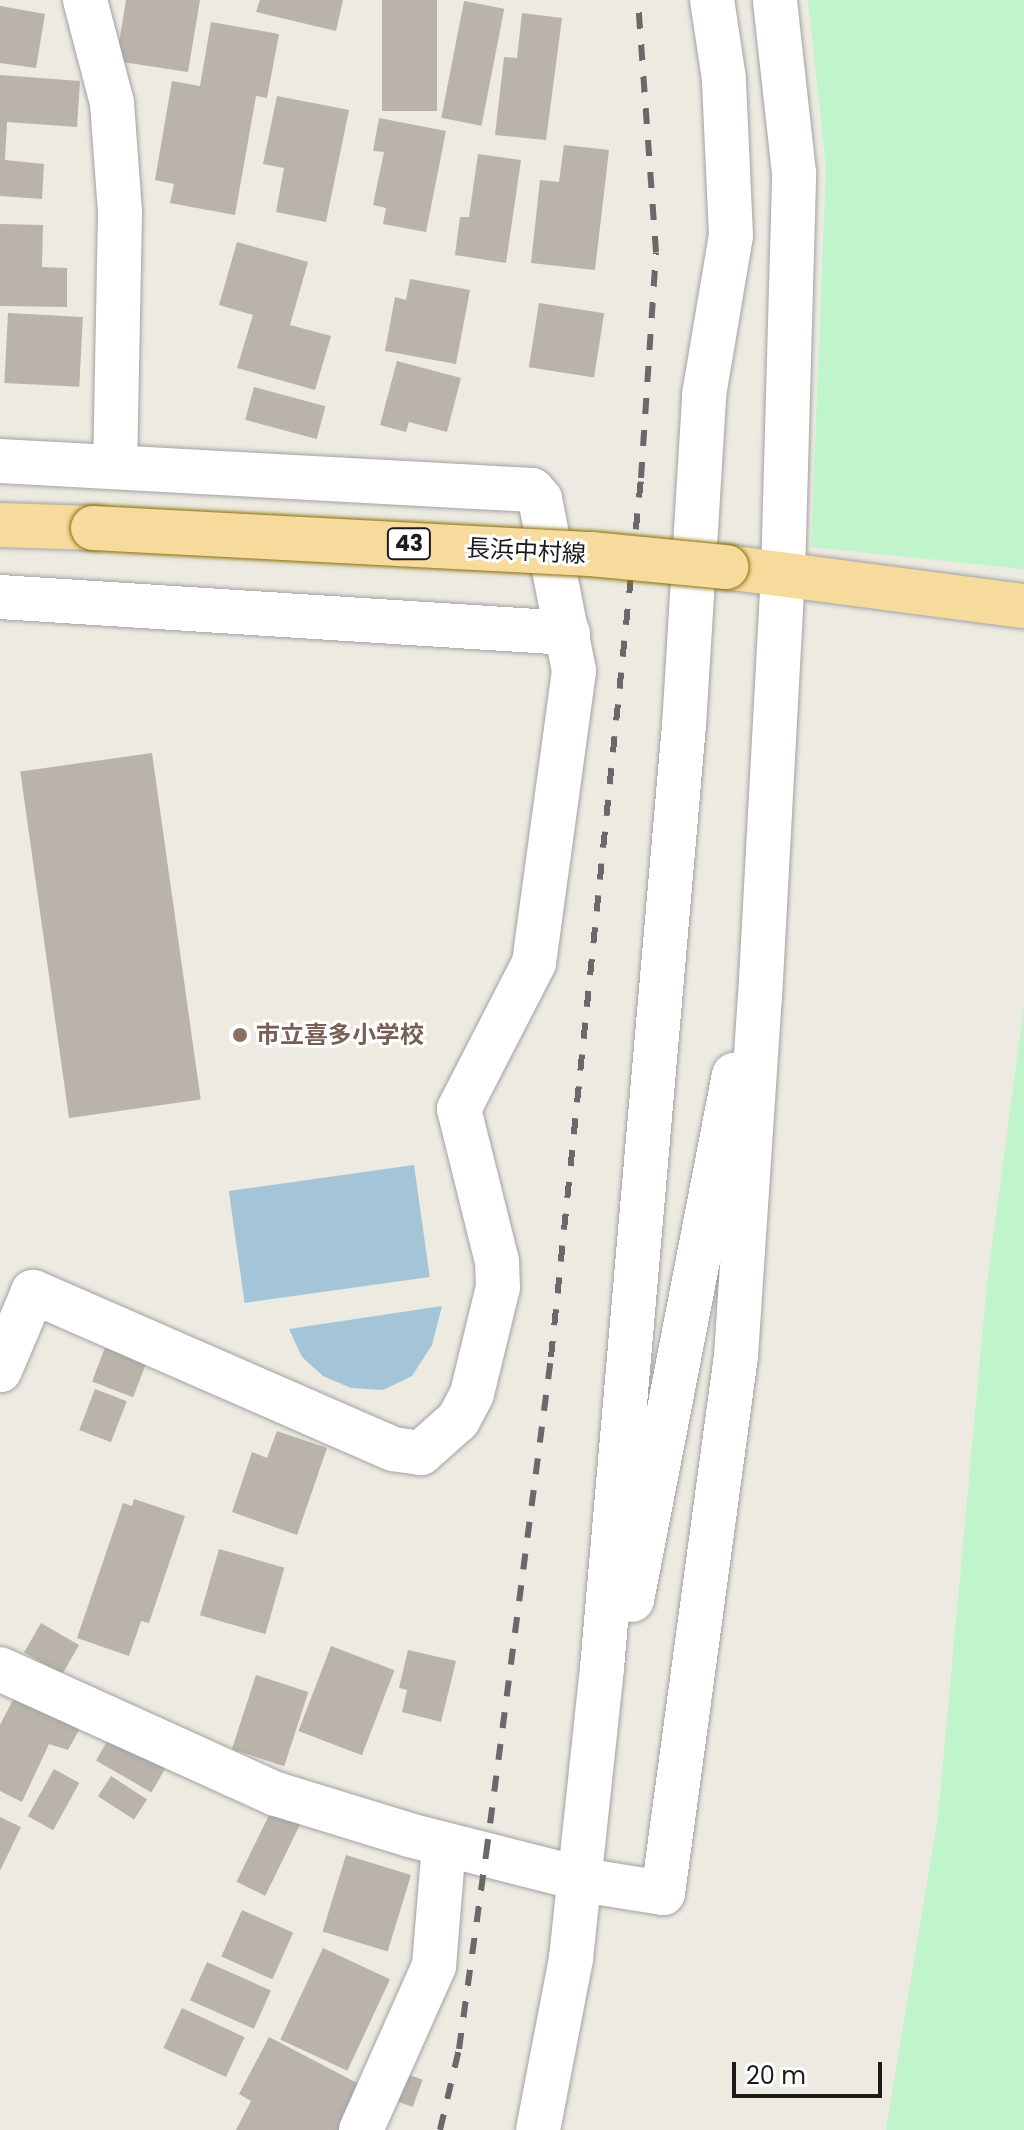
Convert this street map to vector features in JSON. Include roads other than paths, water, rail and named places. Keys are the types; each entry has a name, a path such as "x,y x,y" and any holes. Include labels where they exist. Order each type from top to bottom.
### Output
{"main road":[{"name":"長浜中村線","path":"0,525 591,554 860,583 1024,606"}],"street":[{"path":"85,0 112,103 120,212 115,466"},
{"path":"538,2130 571,1958 602,1668 684,726 704,395 731,236 724,79 712,0"},
{"path":"0,1669 276,1794 444,1844 579,1877 663,1893 736,1356 760,998 783,574 794,173 775,0"},
{"path":"0,461 532,490 540,499 574,671 534,963 459,1109 497,1261 498,1287 472,1394 458,1420 421,1453 393,1449 33,1292 0,1370"},
{"path":"0,597 568,633"},
{"path":"602,1668 633,1599 728,1094 760,998"},
{"path":"361,2130 434,1966 444,1844"}],"water":[{"path":"414,1165 430,1277 245,1303 229,1191"},
{"path":"442,1306 432,1345 412,1376 383,1390 351,1388 323,1376 302,1357 289,1329"}],"railway":[{"path":"440,2130 459,2049 551,1357 641,478 656,252 638,0"}],"place":[{"name":"市立喜多小学校","path":"240,1035"}]}
